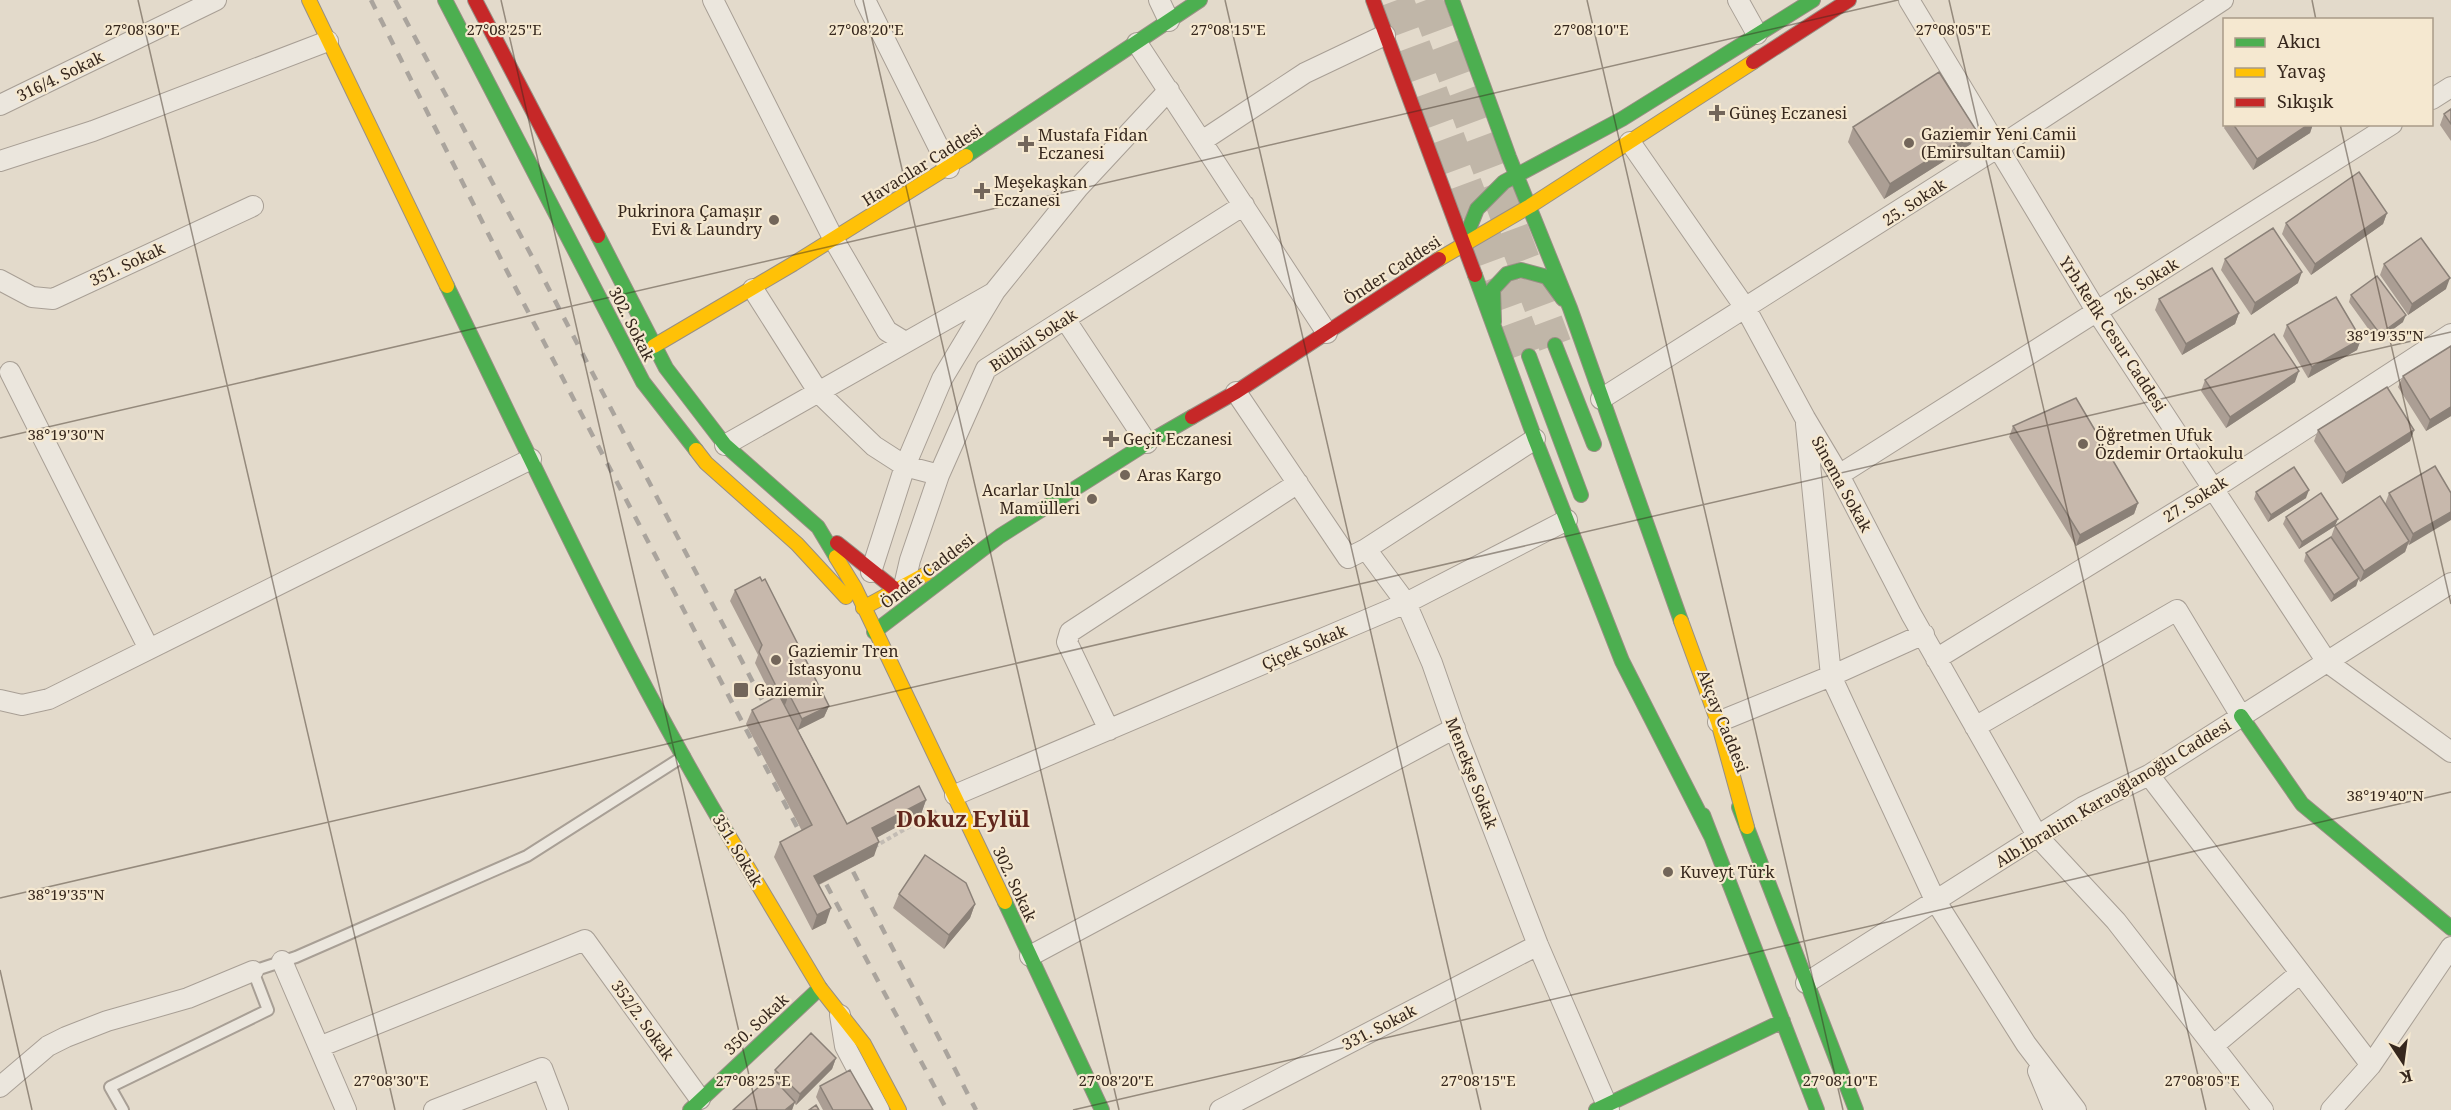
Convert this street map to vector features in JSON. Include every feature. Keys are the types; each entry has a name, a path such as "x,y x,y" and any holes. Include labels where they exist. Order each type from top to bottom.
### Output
{"main road":[{"name":"351. Sokak","path":"309,0 590,581 706,797 820,988 864,1044 899,1110"},
{"name":"302. Sokak","path":"445,0 643,382 706,463 797,544 843,594 863,609"},
{"name":"302. Sokak","path":"475,0 666,368 725,445 818,527 855,588 874,632 955,795 1102,1110"},
{"name":"Havacılar Caddesi","path":"654,346 753,289 949,168 1200,0"},
{"path":"1373,0 1535,439 1622,661 1711,836"},
{"path":"1452,0 1517,177 1570,308 1718,722 1747,827"},
{"name":"Önder Caddesi","path":"863,609 1000,536 1147,443 1236,392 1463,244 1470,218 1486,195 1504,182 1622,119 1813,0"},
{"path":"1463,244 1530,206 1849,0"},
{"path":"1495,330 1493,289 1507,274 1521,270 1547,277 1570,308"},
{"path":"1555,345 1599,455"},
{"path":"1528,356 1588,512"},
{"path":"818,527 871,572 900,588"},
{"name":"Önder Caddesi","path":"874,632 1000,536"},
{"name":"Akçay Caddesi","path":"1677,652 1856,1110"},
{"path":"1665,713 1817,1110"},
{"path":"2241,716 2302,804 2451,928"},
{"name":"350. Sokak","path":"695,1104 820,988"},
{"path":"1604,1108 1783,1021"}],"street":[{"name":"316/4. Sokak","path":"0,105 216,0"},
{"path":"713,0 834,240 887,331 905,342"},
{"path":"865,0 949,168"},
{"path":"1159,0 1169,21"},
{"path":"1738,0 1757,34"},
{"name":"Yrb.Refik Cesur Caddesi","path":"1909,0 2097,312 2327,662"},
{"name":"25. Sokak","path":"1601,399 1997,148 2223,0"},
{"path":"1202,141 1305,73 1385,35"},
{"path":"0,161 93,131 328,41"},
{"path":"1137,43 1327,333"},
{"path":"2433,98 2451,87"},
{"path":"871,572 905,466 942,379 995,291 1078,188 1169,90"},
{"name":"26. Sokak","path":"1839,475 2388,126"},
{"name":"Sinema Sokak","path":"1630,142 1746,309 1805,418 1839,475 1911,614 2038,837 2116,921 2263,1110"},
{"name":"Bülbül Sokak","path":"900,588 939,475 986,369 1244,205"},
{"name":"351. Sokak","path":"0,280 32,297 52,299 253,206"},
{"path":"753,289 819,393 874,446 905,466 939,475"},
{"path":"725,445 995,291"},
{"path":"1065,319 1147,443"},
{"name":"27. Sokak","path":"1936,659 2213,489 2451,334"},
{"path":"10,372 149,649"},
{"path":"1236,392 1348,558 1366,549 1535,439"},
{"path":"1805,418 1831,676 1935,900 2026,1044 2076,1110"},
{"path":"0,700 22,705 49,699 531,459"},
{"path":"1109,730 1067,642 1070,632 1298,483"},
{"path":"1366,549 1406,603 1567,520"},
{"name":"Alb.İbrahim Karaoğlanoğlu Caddesi","path":"1806,983 2083,807 2149,775 2451,583"},
{"name":"Çiçek Sokak","path":"955,795 1406,603"},
{"name":"Menekşe Sokak","path":"1406,603 1432,663 1538,945 1604,1108"},
{"path":"1975,727 2178,610 2241,716"},
{"path":"1718,722 1831,676 1924,634"},
{"path":"2327,662 2448,746"},
{"path":"1030,956 1455,728"},
{"path":"2149,775 2371,1065"},
{"name":"352/2. Sokak","path":"319,1047 585,940 695,1104"},
{"name":"331. Sokak","path":"1220,1110 1538,945"},
{"path":"2331,1110 2371,1065 2451,948"},
{"path":"282,961 344,1109"},
{"path":"0,1087 48,1046 66,1037 107,1021 188,998 253,971"},
{"path":"2213,1046 2300,973"},
{"path":"839,1013 845,1046 879,1110"},
{"path":"2026,1044 2054,1110"},
{"path":"445,1108 542,1068 558,1110"}],"lane":[{"path":"123,1110 110,1087 268,1010 253,971 282,961 527,856 684,755"}],"path":[{"path":"871,849 940,810 937,804"}],"building":[{"name":"Gaziemir Yeni Camii (Emirsultan Camii)","path":"1939,72 1976,130 1890,184 1853,127"},
{"path":"2451,109 2451,124 2444,114"},
{"path":"2234,126 2306,126 2257,159"},
{"path":"2359,172 2387,213 2315,264 2286,223"},
{"path":"2273,228 2302,272 2255,303 2225,259"},
{"path":"2421,238 2450,278 2412,304 2384,264"},
{"path":"2212,268 2239,313 2186,344 2159,299"},
{"path":"2377,276 2406,315 2380,334 2351,295"},
{"path":"2336,297 2361,339 2312,367 2287,325"},
{"path":"2274,334 2299,371 2230,417 2205,380"},
{"path":"2451,346 2451,407 2430,420 2403,376"},
{"path":"2387,387 2414,430 2346,473 2318,430"},
{"name":"Öğretmen Ufuk Özdemir Ortaokulu","path":"2076,398 2138,503 2080,535 2013,426"},
{"path":"2435,466 2451,493 2451,512 2413,534 2389,493"},
{"path":"2294,467 2309,490 2271,515 2256,492"},
{"path":"2321,493 2338,519 2302,542 2286,517"},
{"path":"2380,496 2409,541 2364,571 2335,526"},
{"path":"2331,537 2359,578 2334,595 2306,553"},
{"name":"Gaziemir Tren İstasyonu","path":"760,577 762,581 765,579 829,706 802,719 789,694 782,698 759,652 762,645 735,590"},
{"path":"779,695 847,824 919,786 926,800 872,828 879,842 814,876 831,908 817,915 780,842 812,825 752,710"},
{"path":"925,855 966,883 975,904 949,935 899,894"},
{"path":"811,1033 836,1058 800,1094 775,1070"},
{"path":"850,1070 873,1110 833,1110 820,1086"},
{"path":"771,1076 795,1102 785,1110 733,1110"},
{"path":"816,1105 819,1110 809,1110"}],"tunnel":[{"path":"1397,0 1529,356"},
{"path":"1426,0 1555,345"}],"railway":[{"path":"371,0 512,281 808,848"},
{"path":"395,0 537,266 772,719"},
{"path":"844,854 976,1110"},
{"path":"817,867 947,1110"}],"traffic: fast":[{"path":"445,0 643,382 696,450"},
{"path":"966,156 1200,0"},
{"path":"1452,0 1509,157 1570,308 1681,621"},
{"path":"1463,244 1477,209 1504,182 1622,119 1813,0"},
{"path":"598,236 666,368 725,445 818,527 836,557"},
{"path":"1494,322 1493,289 1507,274 1521,270 1547,277 1563,299"},
{"path":"1475,275 1535,439 1622,661 1711,836"},
{"path":"447,286 617,633 729,836"},
{"path":"1555,345 1594,444"},
{"path":"1529,356 1581,495"},
{"path":"874,632 1000,536 1192,417"},
{"path":"2241,716 2302,804 2451,928"},
{"path":"1739,807 1856,1110"},
{"path":"1703,815 1817,1110"},
{"path":"1005,902 1102,1110"},
{"path":"690,1110 820,988"},
{"path":"1596,1110 1783,1021"}],"traffic: slow":[{"path":"309,0 447,286"},
{"path":"1439,259 1530,206 1753,62"},
{"path":"654,346 793,264 966,156"},
{"path":"696,450 706,463 797,544 846,597"},
{"path":"836,557 855,588 1005,902"},
{"path":"863,608 926,574"},
{"path":"1681,621 1718,722 1747,827"},
{"path":"729,836 820,988 864,1044 899,1110"}],"traffic: jam":[{"path":"475,0 598,236"},
{"path":"1373,0 1475,275"},
{"path":"1753,62 1849,0"},
{"path":"1192,417 1236,392 1439,259"},
{"path":"837,543 896,590"}],"place":[{"name":"Güneş Eczanesi","path":"1717,113"},
{"name":"Gaziemir Yeni Camii (Emirsultan Camii)","path":"1909,143"},
{"name":"Mustafa Fidan Eczanesi","path":"1026,144"},
{"name":"Meşekaşkan Eczanesi","path":"982,191"},
{"name":"Pukrinora Çamaşır Evi & Laundry","path":"774,220"},
{"name":"Geçit Eczanesi","path":"1111,439"},
{"name":"Öğretmen Ufuk Özdemir Ortaokulu","path":"2083,444"},
{"name":"Aras Kargo","path":"1125,475"},
{"name":"Acarlar Unlu Mamülleri","path":"1092,499"},
{"name":"Gaziemir Tren İstasyonu","path":"776,660"},
{"name":"Gaziemir","path":"741,690"},
{"name":"Kuveyt Türk","path":"1668,872"}],"district":[{"name":"Dokuz Eylül","path":"963,818"}]}
